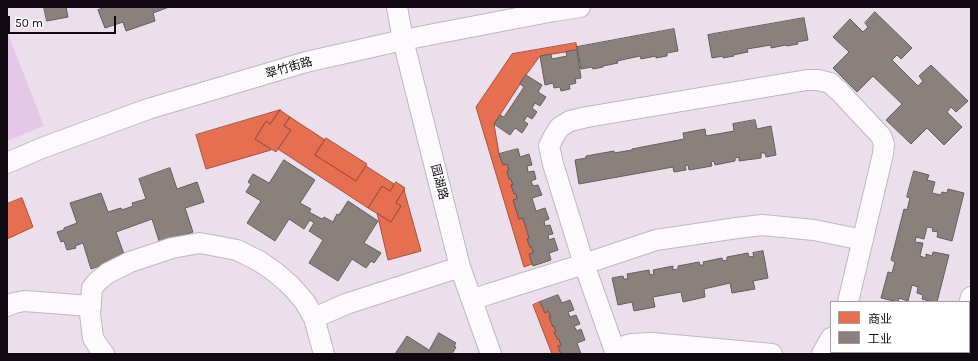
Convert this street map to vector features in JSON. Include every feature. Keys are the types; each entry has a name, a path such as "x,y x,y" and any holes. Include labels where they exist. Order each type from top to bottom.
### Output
{"street":[{"name":"园湖路","path":"397,7 403,40 460,267 491,354"},
{"name":"翠竹街路","path":"7,163 42,148 148,109 306,62 403,40 580,7"},
{"path":"772,354 652,343 631,344 615,351 584,264 552,164 549,146 560,127 570,121 587,117 807,80 818,80 830,83 881,136 884,144 883,154 848,301"},
{"path":"472,300 656,240 762,225 814,230 863,240"},
{"path":"104,354 93,338 90,314 92,288 98,281 108,273 130,262 172,248 200,243 237,250 259,261 291,286 304,302 314,318 324,354"},
{"path":"314,318 346,304 460,267"},
{"path":"7,306 24,301 91,306"},
{"path":"822,354 830,340"}],"shaded area":[{"path":"7,31 44,126 7,141"}],"building: 商业":[{"path":"576,43 577,50 540,56 494,124 499,154 503,165 507,164 509,179 511,179 513,185 511,185 514,194 516,193 517,199 513,200 519,219 523,218 529,238 527,239 530,247 532,247 533,253 529,254 532,264 524,267 476,107 512,54"},
{"path":"280,110 290,117 284,126 291,130 276,152 255,139 266,121 270,124"},
{"path":"280,110 270,124 266,121 255,139 271,150 206,169 196,135"},
{"path":"290,117 325,140 315,155 356,181 366,166 394,184 390,191 382,186 368,208 278,149 291,130 284,126"},
{"path":"326,138 367,164 356,181 315,155"},
{"path":"396,182 405,188 396,203 401,206 391,222 368,208 382,186 390,191"},
{"path":"404,190 421,251 388,260 377,213 391,222 401,206 396,203"},
{"path":"22,198 33,227 7,239 7,204"},
{"path":"540,302 545,313 548,311 551,317 549,317 556,331 554,332 561,345 558,346 561,354 552,354 533,305"}],"building: 工业":[{"path":"44,7 66,7 68,17 47,21"},
{"path":"107,7 169,7 153,13 155,21 126,31 123,22 105,28 98,10"},
{"path":"875,12 912,48 901,59 897,55 892,60 918,86 923,81 919,76 931,65 968,101 956,112 951,107 947,112 962,127 944,145 927,128 911,144 886,120 902,104 873,76 857,92 833,68 849,52 833,37 850,19 863,32 868,27 865,23"},
{"path":"804,18 808,40 787,46 771,48 771,45 747,49 748,52 733,55 734,56 712,58 708,35"},
{"path":"674,29 678,51 667,53 667,56 656,58 656,56 641,59 640,56 617,61 618,63 603,67 581,69 577,47"},
{"path":"577,50 581,78 575,79 576,83 569,85 570,89 561,91 560,87 554,88 553,83 545,85 540,56 551,54 552,59 567,56 566,52"},
{"path":"526,75 542,85 538,92 546,97 540,106 535,103 532,108 537,112 532,119 527,116 524,121 528,124 522,133 515,128 510,135 494,124 500,115 504,117 524,87 520,84"},
{"path":"755,120 757,129 771,126 776,155 766,157 765,153 761,153 761,158 739,161 739,157 735,158 735,161 715,165 714,161 711,162 712,166 689,170 688,165 685,166 686,170 674,172 673,167 579,184 575,160 586,158 586,156 614,151 614,153 632,150 684,139 683,133 705,129 706,136 734,131 733,124"},
{"path":"518,149 520,157 529,154 532,165 527,166 528,172 534,171 536,179 531,181 533,186 538,185 542,195 532,198 536,211 545,208 549,219 544,221 545,226 550,225 553,234 548,235 549,240 554,238 558,250 549,253 551,260 533,266 529,254 533,253 532,247 530,247 527,239 529,238 523,218 519,219 513,200 517,199 516,193 514,194 511,179 509,179 507,164 503,165 499,154"},
{"path":"284,160 315,180 300,203 311,209 309,212 322,219 324,217 333,222 337,214 339,215 348,201 378,221 364,243 381,253 374,263 371,261 366,268 352,259 338,281 309,263 323,240 309,231 314,223 310,220 304,229 289,219 275,241 247,223 261,201 246,192 251,184 248,182 253,174 269,183"},
{"path":"170,168 177,189 197,182 204,202 185,208 193,232 160,244 152,219 116,232 125,257 91,269 83,243 75,246 76,248 67,250 64,241 61,242 57,232 77,223 70,203 101,193 108,212 121,208 122,210 133,206 132,203 146,199 139,179"},
{"path":"914,171 929,175 927,180 935,182 932,193 941,195 942,192 947,193 948,189 964,193 952,241 937,237 938,232 932,231 933,228 927,227 924,239 916,237 915,242 923,243 920,256 926,258 926,254 932,256 933,252 949,255 937,301 922,299 923,295 917,293 918,287 912,285 908,301 899,298 898,301 894,301 881,298 888,272 892,273 895,262 891,260 904,209 907,210 910,198 907,197"},
{"path":"763,251 768,278 753,281 755,289 732,293 730,283 704,289 705,297 683,302 681,292 653,297 655,307 634,311 632,302 618,305 612,278 623,276 624,279 628,279 627,274 649,270 650,275 654,274 653,270 673,266 673,270 678,269 678,266 699,262 700,265 704,265 703,262 722,258 723,261 727,260 727,257 748,253 749,257 754,256 753,253"},
{"path":"558,295 562,303 570,300 574,310 568,312 570,317 576,315 580,324 574,326 577,331 581,329 585,340 577,343 581,354 561,354 558,346 561,345 554,332 556,331 549,317 551,317 548,311 545,313 540,302"},
{"path":"439,333 456,343 454,346 456,347 452,354 395,354 407,336 429,350"},
{"path":"860,353 888,353 887,354"}]}
